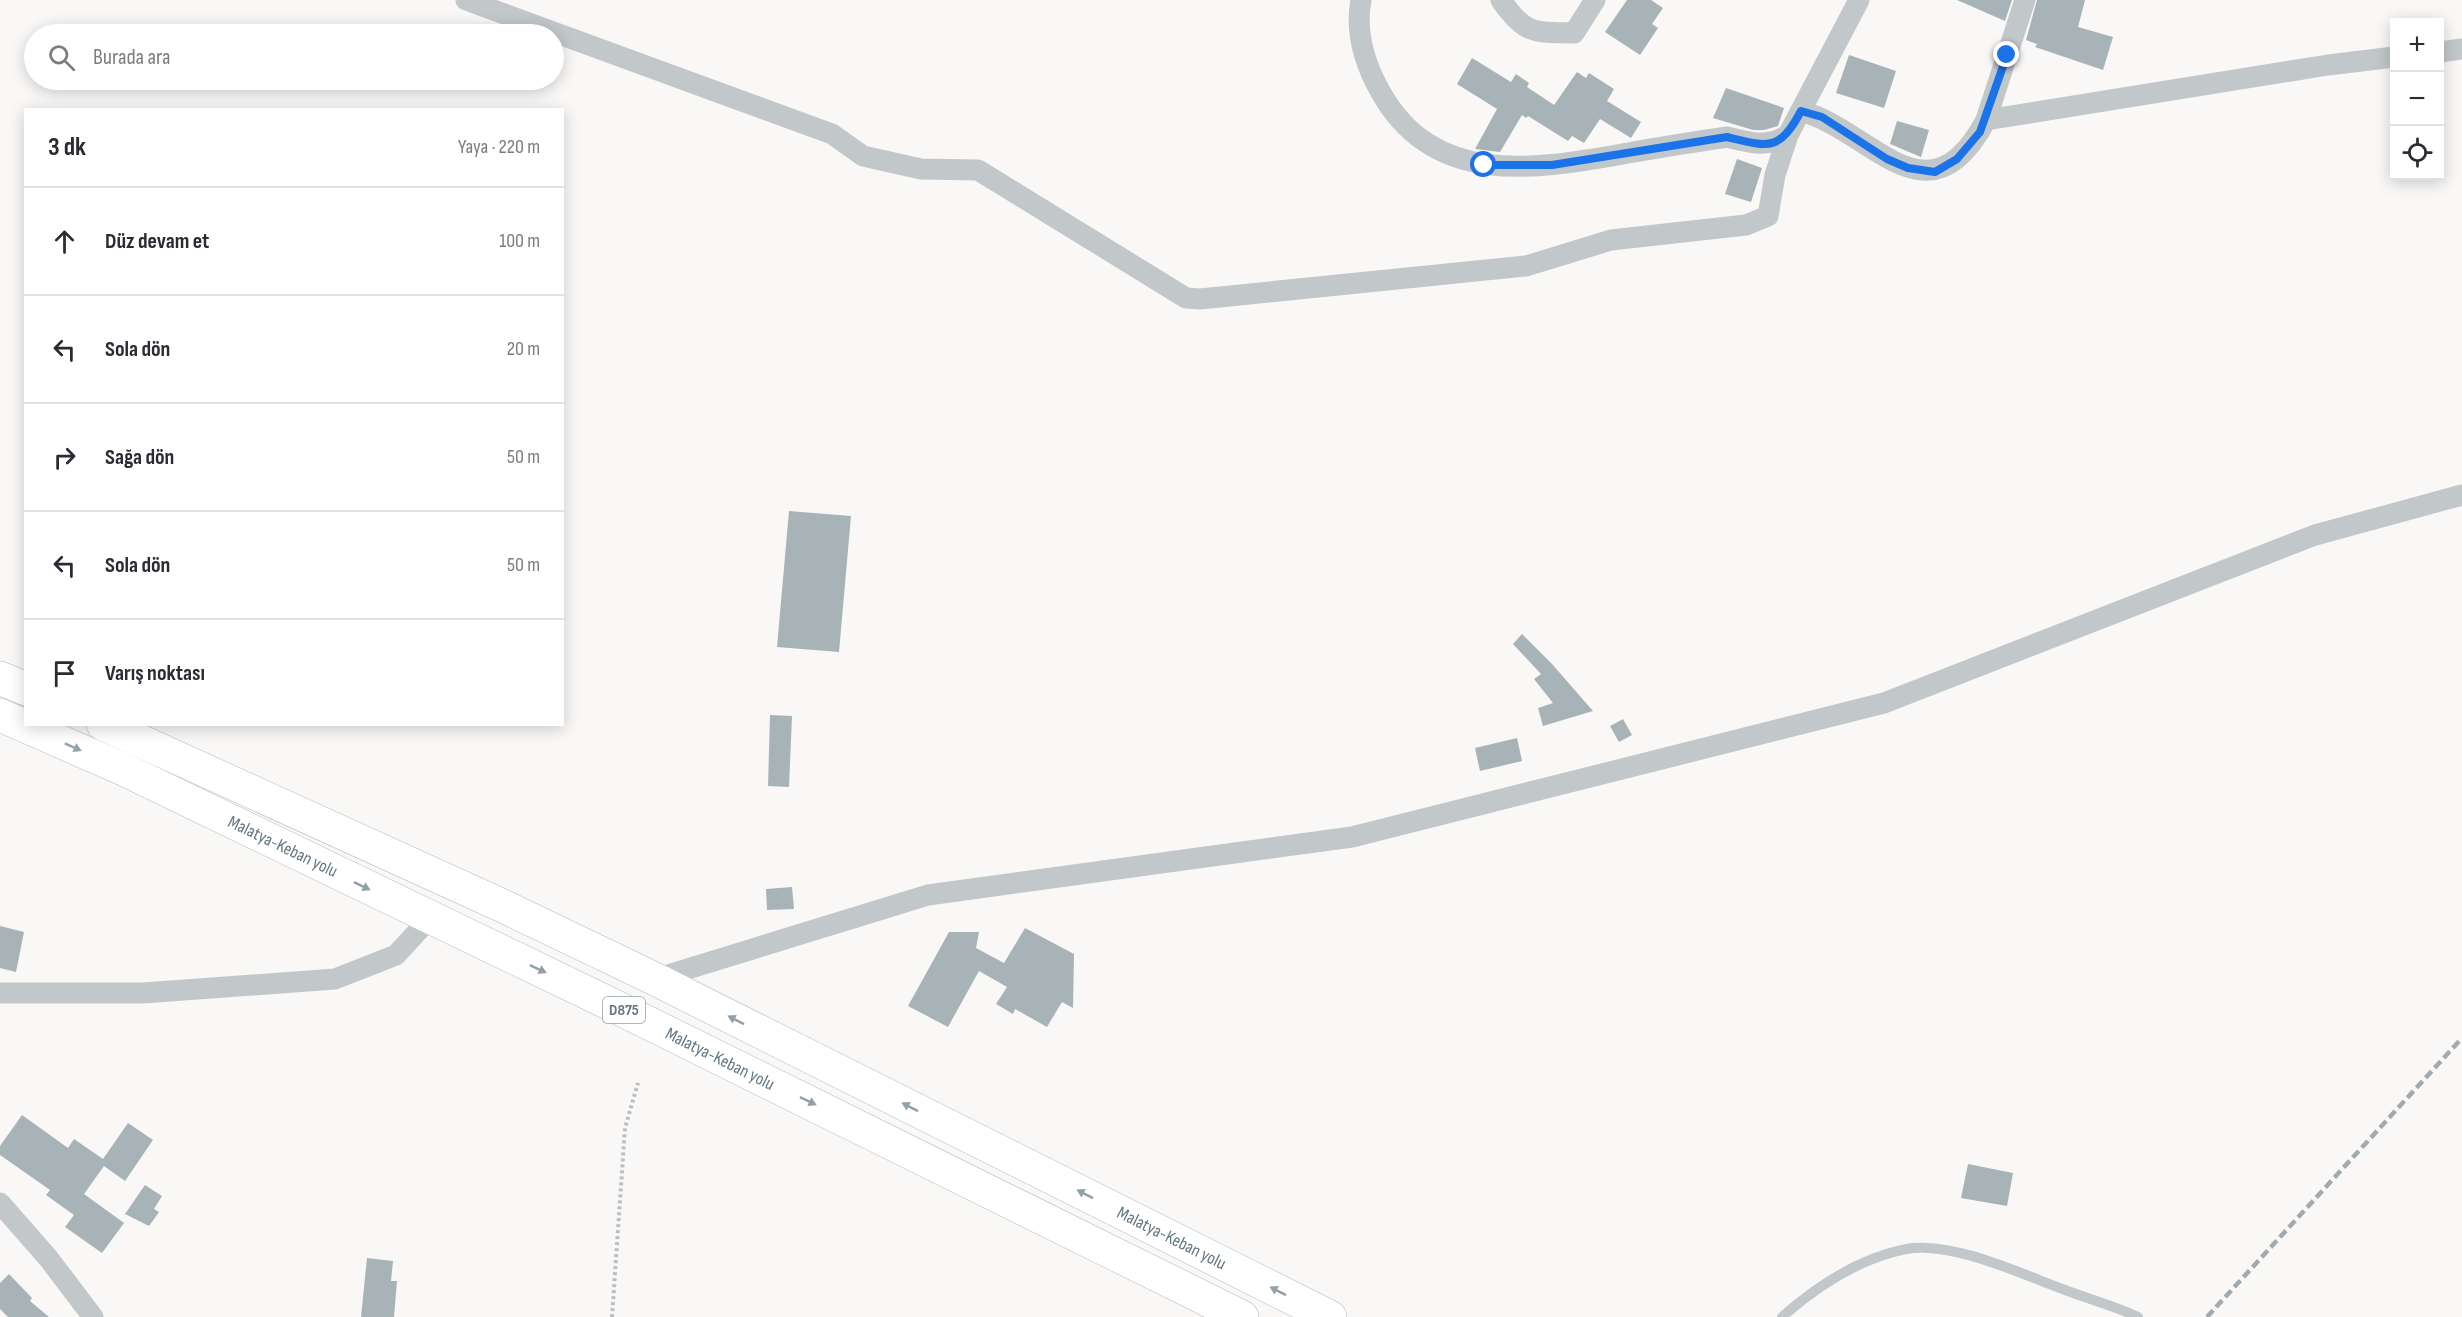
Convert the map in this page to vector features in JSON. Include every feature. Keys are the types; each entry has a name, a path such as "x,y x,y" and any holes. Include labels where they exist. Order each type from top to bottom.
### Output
{"highway":[{"path":"0,678 24,688"},
{"name":"Malatya-Keban yolu","path":"0,715 24,726"},
{"name":"Malatya-Keban yolu","path":"25,726 123,769 598,998 1242,1317"},
{"name":"Malatya-Keban yolu","path":"107,726 503,906 655,979 1330,1317"}],"street":[{"path":"466,0 532,24"},
{"path":"1360,0 1358,14 1362,47 1373,78 1390,109 1411,132 1460,160 1494,166 1552,165 1727,137 1751,143 1774,144 1788,135"},
{"path":"1501,0 1515,21 1535,32 1574,33 1594,0"},
{"path":"564,36 832,134 863,156 921,169 978,170 1186,298 1252,295 1526,266 1611,240 1746,225 1768,216 1775,175 1788,135 1859,0"},
{"path":"1801,111 1822,117 1887,159 1908,168 1935,172 1957,159 1980,132 1986,120 2025,0"},
{"path":"2444,51 2462,49"},
{"path":"1986,120 2328,65 2390,57"},
{"path":"655,979 928,895 1352,837 1884,703 2315,535 2462,495"},
{"path":"0,993 143,993 334,980 396,955 430,918"},
{"path":"0,1203 49,1259 93,1317"}],"lane":[{"path":"1782,1317 1805,1297 1842,1274 1906,1249 1941,1250 1987,1262 2139,1317"}],"path":[{"path":"612,1317 625,1128 638,1083"}],"building":[{"path":"1627,0 1651,0 1663,8 1652,24 1658,28 1640,55 1605,32"},
{"path":"1957,0 2012,0 2005,21"},
{"path":"2037,0 2085,0 2078,27 2113,37 2103,70 2035,47 2037,44 2026,40"},
{"path":"1849,55 1896,71 1884,108 1836,93"},
{"path":"1472,58 1511,82 1516,74 1529,83 1527,87 1554,105 1577,72 1586,78 1589,73 1614,89 1607,101 1641,122 1631,138 1600,119 1584,143 1572,136 1568,141 1528,116 1526,118 1522,115 1500,152 1475,149 1497,109 1457,84"},
{"path":"1726,88 1784,108 1778,126 1753,130 1713,118"},
{"path":"1897,121 1929,130 1921,157 1890,144"},
{"path":"1737,159 1762,168 1751,202 1725,194"},
{"path":"789,511 851,516 839,652 777,647"},
{"path":"1522,634 1593,711 1543,726 1538,708 1553,703 1534,679 1541,674 1513,644"},
{"path":"770,715 792,716 789,787 768,786"},
{"path":"1623,719 1632,735 1619,742 1610,726"},
{"path":"1517,738 1522,761 1480,771 1475,748"},
{"path":"792,887 794,909 767,910 766,889"},
{"path":"0,926 24,932 16,972 0,968"},
{"path":"1025,928 1074,954 1073,1008 1062,1002 1047,1027 1015,1009 1013,1014 996,1004 1007,987 979,971 948,1027 908,1006 949,932 979,932 976,948 1004,963"},
{"path":"22,1115 68,1148 74,1139 103,1159 128,1123 153,1140 125,1181 104,1166 84,1194 124,1223 102,1253 65,1227 74,1215 46,1195 50,1190 0,1155 0,1146"},
{"path":"1968,1164 2013,1173 2007,1206 1961,1198"},
{"path":"145,1185 162,1196 154,1209 159,1212 149,1226 125,1214"},
{"path":"367,1258 393,1261 391,1281 397,1281 394,1317 361,1317"},
{"path":"9,1274 32,1298 30,1301 49,1317 8,1317 0,1309 0,1283"}],"railway":[{"path":"2207,1317 2462,1038"}],"route":[{"path":"1484,165 1514,167 1552,165 1727,137 1751,143 1774,144 1788,135 1801,111 1822,117 1887,159 1908,168 1935,172 1957,159 1980,132 2007,55"}]}
